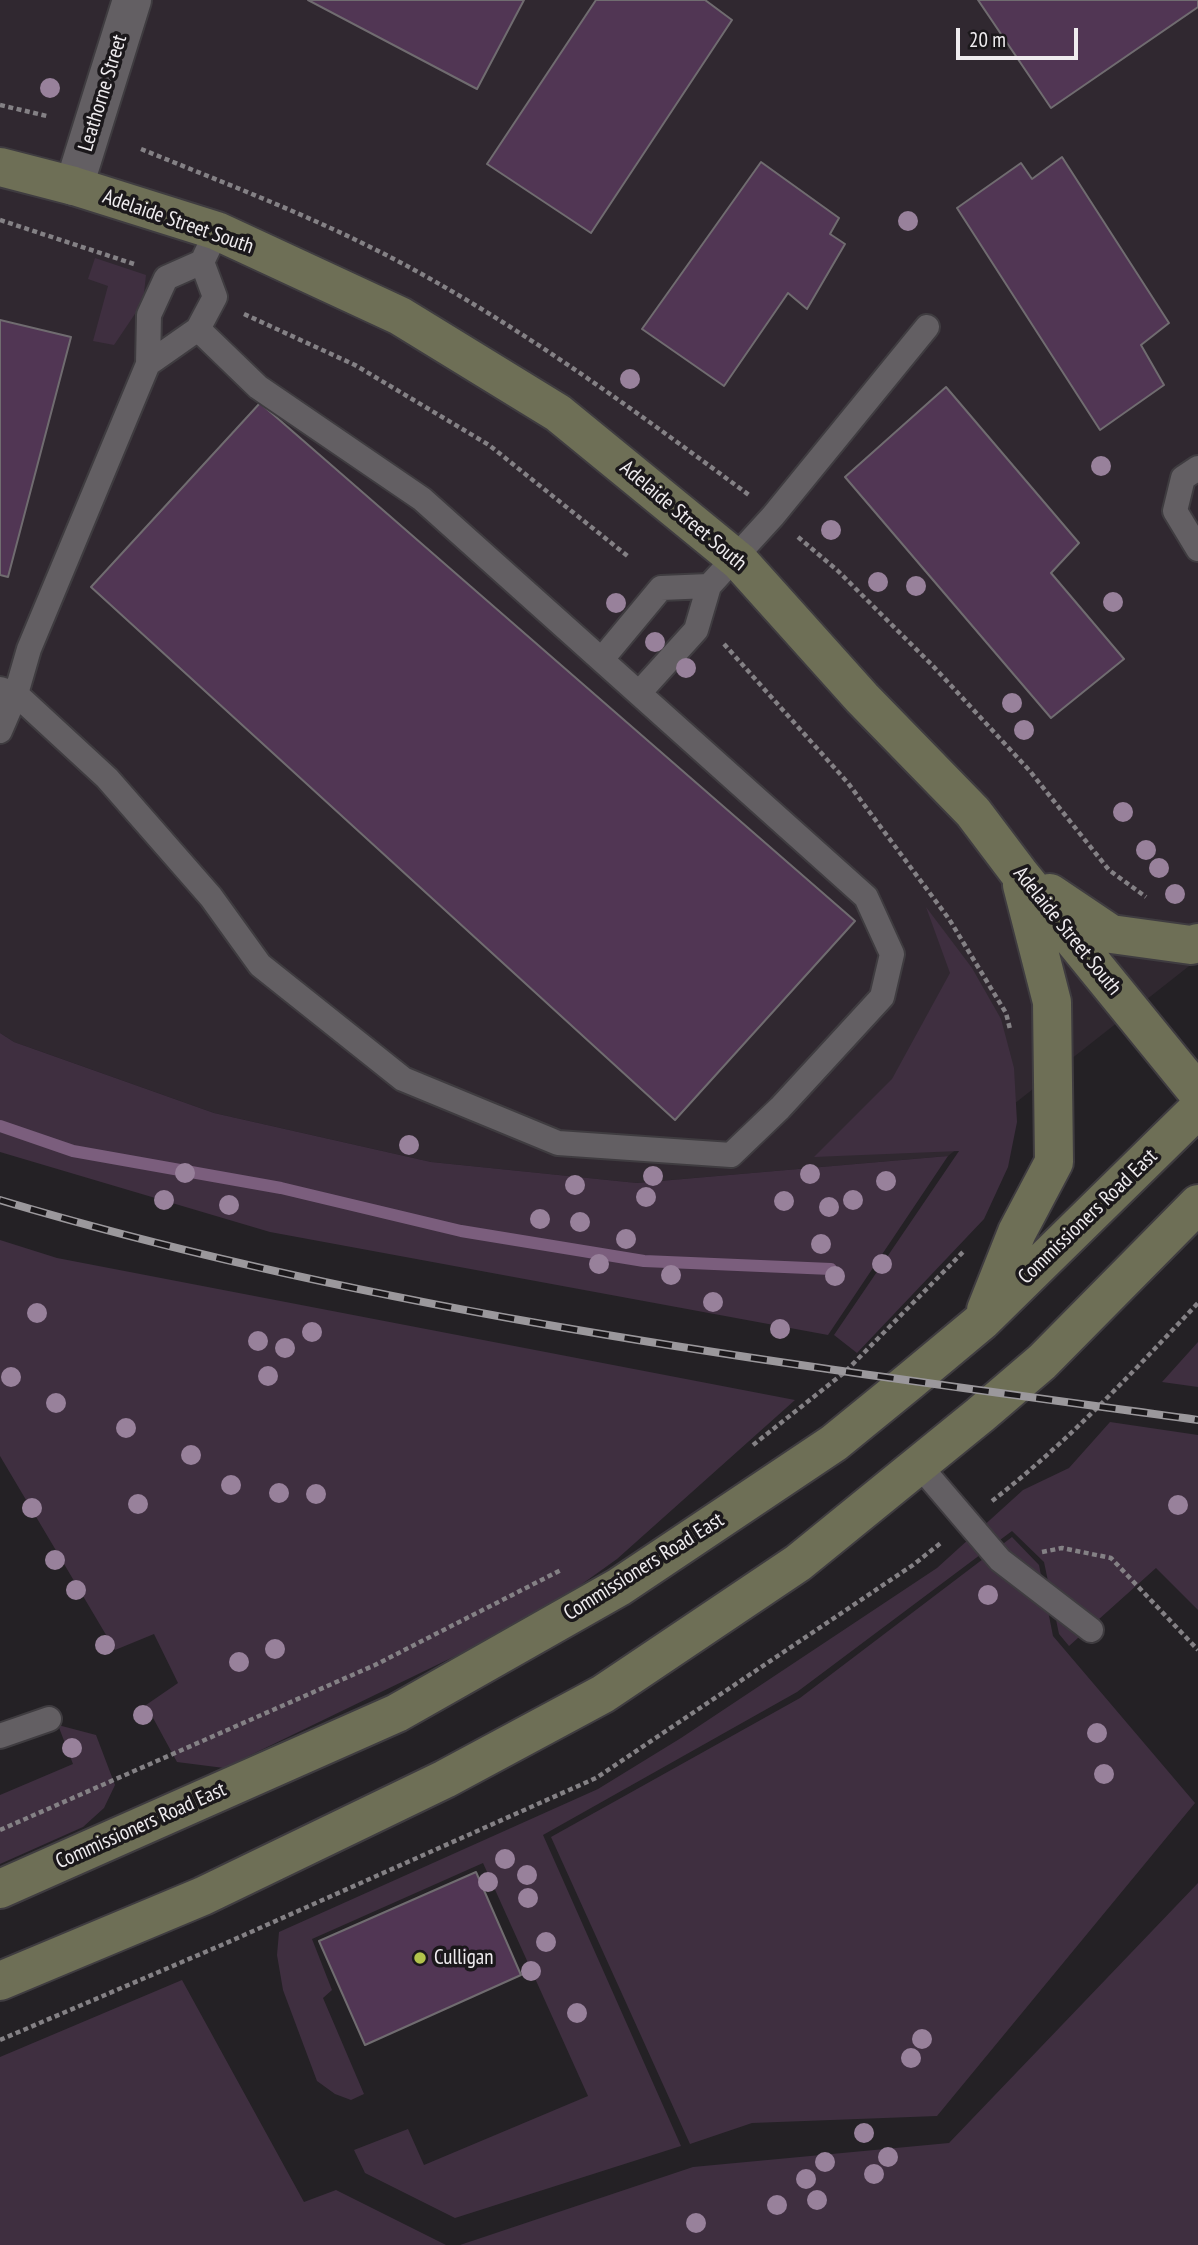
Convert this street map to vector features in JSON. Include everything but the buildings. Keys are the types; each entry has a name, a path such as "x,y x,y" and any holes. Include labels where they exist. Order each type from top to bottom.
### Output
{"main road":[{"name":"Adelaide Street South","path":"0,167 74,186 210,246 400,316 558,413 736,558 862,698 973,811 1019,873 1198,1093"},
{"path":"1019,873 1111,933 1198,943"},
{"path":"982,1321 1017,1232 1054,1162 1052,1002 1019,873"},
{"name":"Commissioners Road East","path":"0,1889 397,1713 619,1587 834,1443 982,1321 1198,1109"},
{"path":"0,1981 204,1896 445,1779 603,1694 797,1563 919,1465 1042,1362 1198,1204"}],"street":[{"name":"Leathorne Street","path":"74,186 132,0"}],"lane":[{"path":"148,364 198,329 215,297 210,246"},
{"path":"0,731 8,692 29,649 148,364 149,316 166,278 210,246"},
{"path":"639,693 696,630 709,586 736,558 927,327"},
{"path":"8,692 107,778 211,897 260,965 403,1079 558,1143 731,1155 780,1108 882,997 892,954 866,897 422,499 258,387 198,329"},
{"path":"1198,468 1183,478 1175,511 1198,549"},
{"path":"602,659 661,588 709,586"},
{"path":"919,1465 1000,1560 1091,1629"},
{"path":"0,1736 49,1719"}],"path":[{"path":"0,105 47,116"},
{"path":"0,220 145,268"},
{"path":"243,313 355,365 489,445 630,558"},
{"path":"722,642 848,783 949,919 1006,1013 1013,1039"},
{"path":"748,1449 845,1372 967,1248"},
{"path":"1000,1560 1062,1548 1111,1558 1198,1650"},
{"path":"0,1830 375,1665 571,1565"}],"shaded area":[{"path":"0,0 1198,0 1198,959 948,1156 637,1183 431,1162 214,1113 14,1042 0,1033"},
{"path":"95,258 146,275 143,302 114,345 93,341 108,286 88,279"},
{"path":"926,907 972,968 1001,1019 1014,1068 1017,1122 1008,1167 984,1219 857,1353 834,1335 959,1151 814,1157 892,1079 950,973"},
{"path":"0,1033 14,1042 214,1113 431,1162 637,1183 948,1156 828,1335 270,1232 0,1152"},
{"path":"0,1240 57,1258 795,1400 617,1559 536,1617 224,1768 177,1762 146,1705 178,1683 154,1634 115,1650 0,1456"},
{"path":"1198,1342 1198,1387 1162,1382"},
{"path":"1110,1422 1198,1435 1198,1610 1156,1568 1069,1646 1059,1634 1044,1562 1012,1531 797,1692 543,1835 681,2146 455,2218 365,2173 354,2150 408,2129 424,2165 588,2096 483,1863 312,1939 332,1990 323,1998 364,2094 351,2100 335,2094 317,2081 283,1990 277,1955 279,1932 598,1789 681,1738 937,1568 1023,1490 1069,1468"},
{"path":"1012,1537 1039,1565 1053,1636 1195,1803 937,2116 752,2123 690,2144 551,1837 800,1698"},
{"path":"58,1725 96,1735 115,1785 104,1808 83,1827 0,1864 0,1795 73,1764"},
{"path":"1198,1883 1198,2245 460,2245 693,2167 949,2143"},
{"path":"182,1980 304,2202 336,2190 446,2245 0,2245 0,2057"}],"waterway":[{"path":"0,1126 73,1151 281,1188 461,1231 644,1261 831,1269"}],"railway":[{"path":"0,1200 147,1241 295,1276 444,1306 745,1357 1198,1420"}],"place":[{"name":"Culligan","path":"420,1958"}]}
